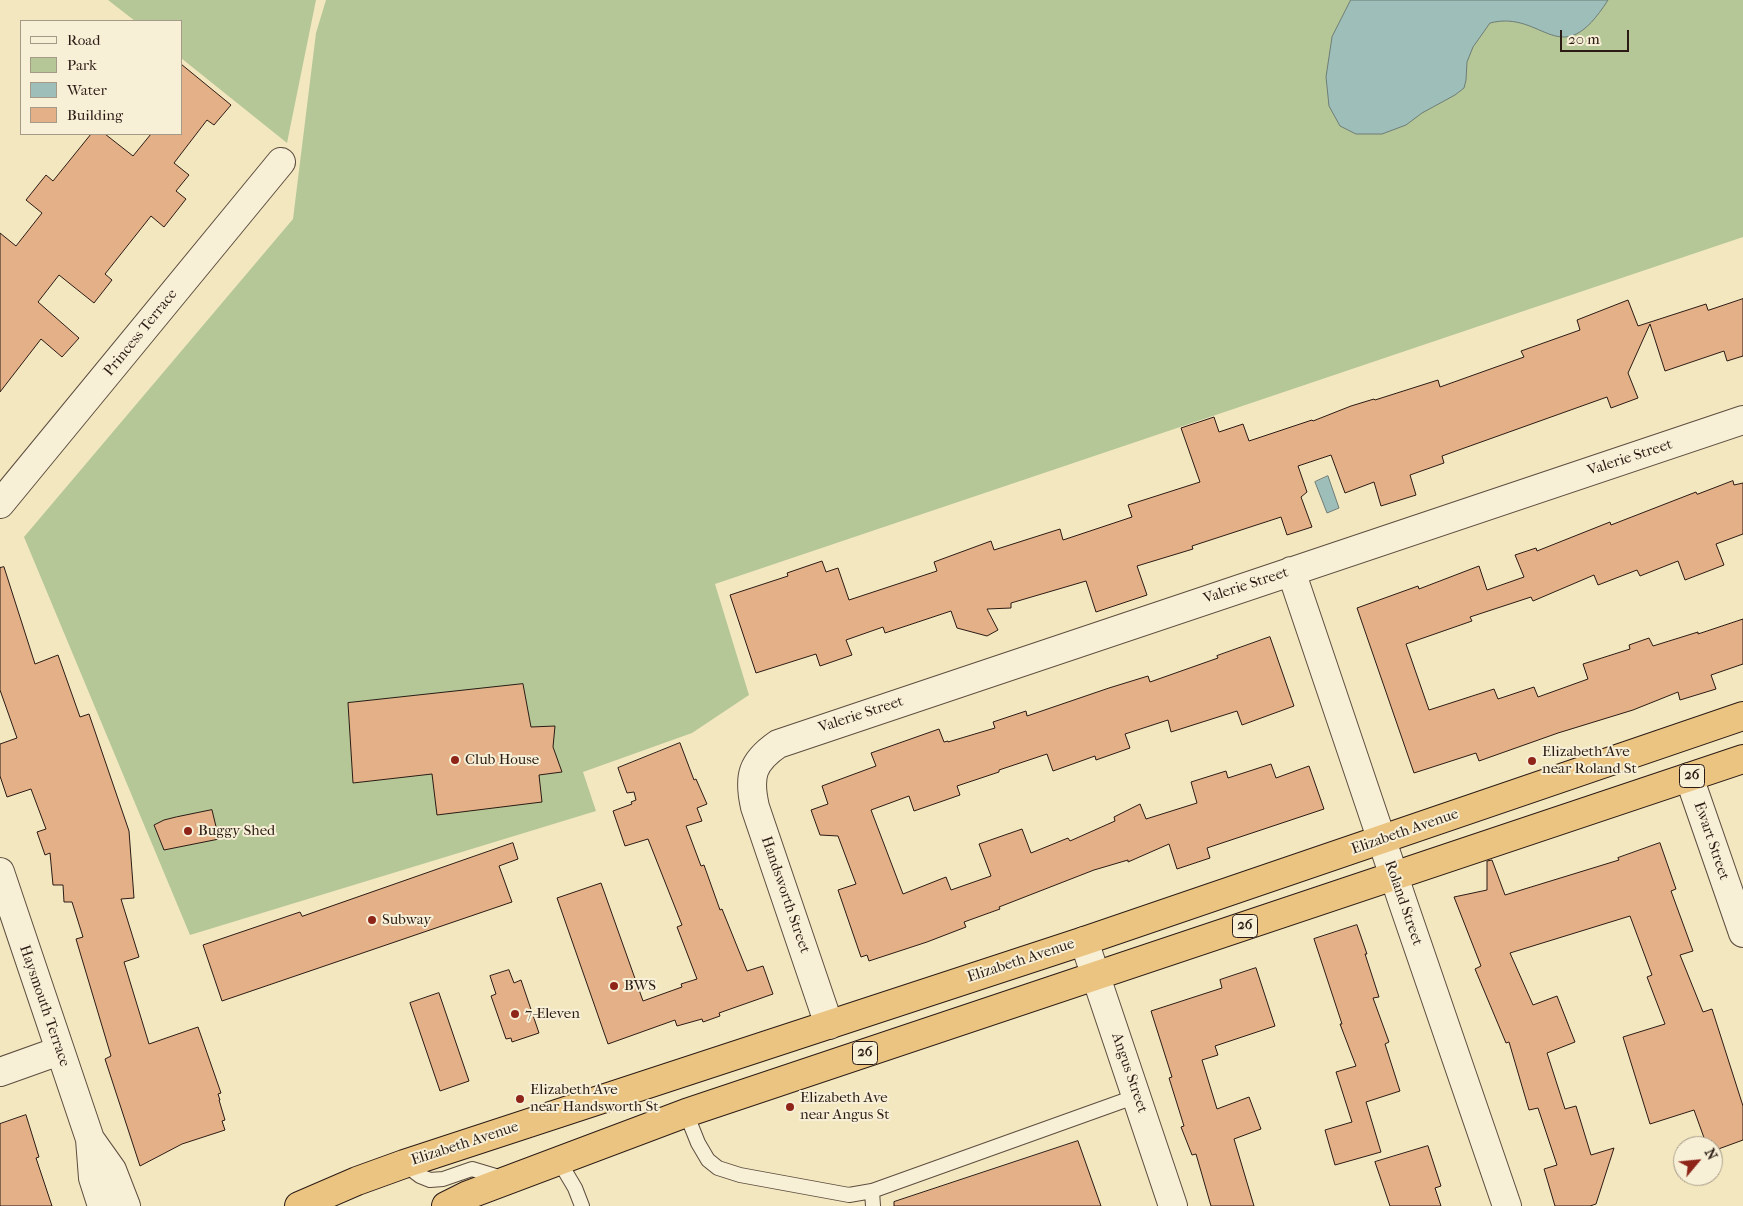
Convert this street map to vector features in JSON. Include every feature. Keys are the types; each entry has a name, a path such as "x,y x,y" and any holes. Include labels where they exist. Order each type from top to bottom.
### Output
{"highway":[{"name":"Elizabeth Avenue","path":"299,1206 357,1181 404,1164 1084,941 1743,716"},
{"name":"26","path":"446,1206 468,1195 686,1113 1743,759"}],"street":[{"name":"Princess Terrace","path":"0,504 281,162"},
{"name":"Valerie Street","path":"755,764 766,752 790,739 1743,420"},
{"name":"Roland Street","path":"1291,571 1507,1206"},
{"name":"Handsworth Street","path":"755,764 752,792 755,807 829,1025"},
{"name":"Ewart Street","path":"1689,777 1743,933"},
{"name":"Haysmouth Terrace","path":"0,872 90,1139 93,1178 102,1206"},
{"name":"Angus Street","path":"1084,941 1173,1206"},
{"path":"0,1072 59,1051"},
{"name":"Haysmouth Terrace","path":"90,1139 112,1170 126,1206"}],"lane":[{"path":"686,1113 698,1143 708,1160 718,1168 740,1175 849,1195 872,1191 1137,1096"},
{"path":"559,1160 582,1206"},
{"path":"404,1164 420,1176 430,1180 443,1179 472,1169 508,1180"},
{"path":"872,1191 872,1206"}],"green space":[{"path":"108,0 316,0 287,143 182,59 182,20 134,20"},
{"path":"326,0 1743,0 1743,237 715,584 749,695 692,733 583,772 596,811 190,935 24,537 293,219 316,33"}],"water":[{"path":"1351,0 1608,0 1591,22 1577,34 1564,37 1551,35 1524,24 1509,21 1490,23 1473,47 1467,62 1464,88 1422,113 1406,125 1382,134 1356,134 1340,126 1329,106 1326,77 1332,37"},
{"path":"1328,476 1339,508 1327,513 1315,482"}],"building":[{"path":"182,65 231,105 214,125 207,120 174,163 189,175 176,191 186,199 164,227 151,216 105,274 112,280 94,303 59,275 38,302 79,338 62,357 41,339 0,392 0,233 16,246 42,213 26,200 46,175 53,181 90,135 106,135 133,156 150,135 182,135"},
{"path":"1743,299 1743,356 1727,361 1724,351 1665,371 1650,324 1628,373 1638,398 1611,408 1607,397 1442,456 1444,463 1410,475 1416,495 1381,506 1374,482 1345,493 1331,455 1298,466 1307,492 1301,497 1312,527 1287,535 1281,517 1192,546 1193,549 1137,566 1147,595 1096,612 1086,581 1011,603 1011,608 987,609 998,630 987,636 957,628 951,611 885,633 883,627 846,640 852,655 820,666 816,654 756,673 730,595 788,576 787,573 822,561 826,572 838,568 849,600 937,571 934,562 991,541 994,550 1060,529 1063,540 1132,517 1128,505 1200,482 1181,428 1214,417 1219,432 1243,424 1249,441 1313,421 1351,406 1438,380 1440,387 1524,357 1521,351 1580,330 1577,320 1628,300 1638,326 1706,304 1708,310"},
{"path":"1733,481 1734,485 1743,483 1743,534 1716,544 1724,565 1685,580 1678,561 1640,576 1637,570 1598,585 1594,575 1533,601 1531,597 1470,617 1472,621 1406,644 1429,710 1494,689 1498,699 1534,687 1538,697 1588,679 1583,664 1630,649 1629,645 1649,638 1653,646 1743,619 1743,664 1711,675 1716,689 1680,700 1678,692 1633,710 1558,733 1479,761 1476,753 1414,773 1357,608 1418,586 1419,589 1479,566 1487,590 1524,577 1515,555 1536,548 1537,551 1610,522 1611,525 1696,492 1697,494"},
{"path":"4,567 35,664 58,655 80,717 89,714 129,831 134,898 121,899 139,957 124,962 149,1044 198,1027 221,1093 218,1094 225,1120 222,1121 225,1130 182,1144 140,1166 105,1059 111,1056 76,939 83,937 72,902 64,902 63,885 53,885 50,853 45,855 37,832 46,829 31,789 7,797 0,776 0,744 17,738 0,690 0,568"},
{"path":"1270,637 1294,706 1242,725 1237,711 1171,732 1168,720 1125,734 1130,748 1096,760 1095,756 1053,771 1047,754 957,786 960,795 914,811 909,796 871,810 903,894 946,877 951,890 991,876 979,844 1022,829 1031,853 1068,838 1070,841 1115,821 1114,817 1140,804 1146,819 1197,803 1191,782 1226,771 1228,778 1271,764 1276,778 1309,766 1324,809 1207,848 1210,858 1177,869 1169,844 1128,862 1128,860 1094,870 999,907 1000,909 964,922 966,927 927,942 869,961 867,955 861,957 838,890 856,884 838,836 820,835 811,810 828,804 822,786 876,766 871,753 939,729 944,742 948,742 995,728 993,722 1026,711 1027,716 1148,676 1150,682"},
{"name":"Club House","path":"523,684 531,727 555,726 553,747 562,772 539,775 542,802 437,815 432,774 353,783 348,703"},
{"path":"680,743 694,780 696,779 707,804 697,808 702,821 686,826 701,866 704,865 720,910 722,909 747,971 763,966 773,994 719,1013 720,1016 703,1022 702,1019 677,1026 675,1020 608,1044 557,898 601,883 643,1001 682,987 681,984 697,979 677,927 682,925 648,839 625,846 613,811 632,804 631,802 636,800 634,792 627,793 618,768"},
{"name":"Buggy Shed","path":"212,810 219,839 164,850 154,825 164,820"},
{"path":"513,843 518,859 499,866 512,902 222,1001 203,945 300,912 302,916"},
{"path":"1660,843 1676,889 1671,891 1693,951 1680,955 1703,1012 1712,1009 1743,1106 1743,1140 1723,1147 1723,1136 1703,1136 1694,1110 1650,1124 1623,1037 1665,1024 1647,977 1652,975 1630,916 1510,953 1533,1005 1557,996 1575,1042 1547,1053 1565,1109 1576,1106 1591,1155 1614,1148 1596,1204 1590,1206 1555,1206 1544,1169 1557,1165 1538,1108 1529,1110 1509,1042 1506,1043 1475,969 1481,966 1454,897 1487,890 1487,861 1492,860 1505,895 1619,860 1618,858"},
{"path":"1357,925 1379,997 1373,998 1389,1042 1385,1044 1400,1091 1366,1102 1381,1152 1335,1165 1325,1130 1352,1122 1336,1072 1356,1066 1340,1024 1342,1024 1314,939"},
{"path":"1256,968 1275,1026 1215,1046 1218,1055 1202,1060 1217,1109 1249,1097 1261,1129 1234,1139 1254,1206 1211,1206 1196,1154 1192,1155 1181,1127 1184,1126 1169,1078 1172,1077 1151,1011 1222,988 1220,980"},
{"name":"7-Eleven","path":"509,970 514,983 521,980 539,1033 512,1042 511,1038 506,1039 491,996 496,994 490,976"},
{"path":"439,993 469,1081 440,1091 410,1003"},
{"path":"26,1115 39,1157 36,1158 52,1206 0,1206 0,1124"},
{"path":"1078,1141 1101,1206 894,1206 894,1202"},
{"path":"1428,1146 1441,1186 1435,1188 1441,1206 1390,1206 1375,1162"}],"place":[{"name":"Club House","path":"455,760"},
{"name":"Elizabeth Ave near Roland St","path":"1532,761"},
{"name":"Buggy Shed","path":"188,831"},
{"name":"Subway","path":"372,920"},
{"name":"BWS","path":"614,986"},
{"name":"7-Eleven","path":"515,1014"},
{"name":"Elizabeth Ave near Handsworth St","path":"520,1099"},
{"name":"Elizabeth Ave near Angus St","path":"790,1107"}]}
